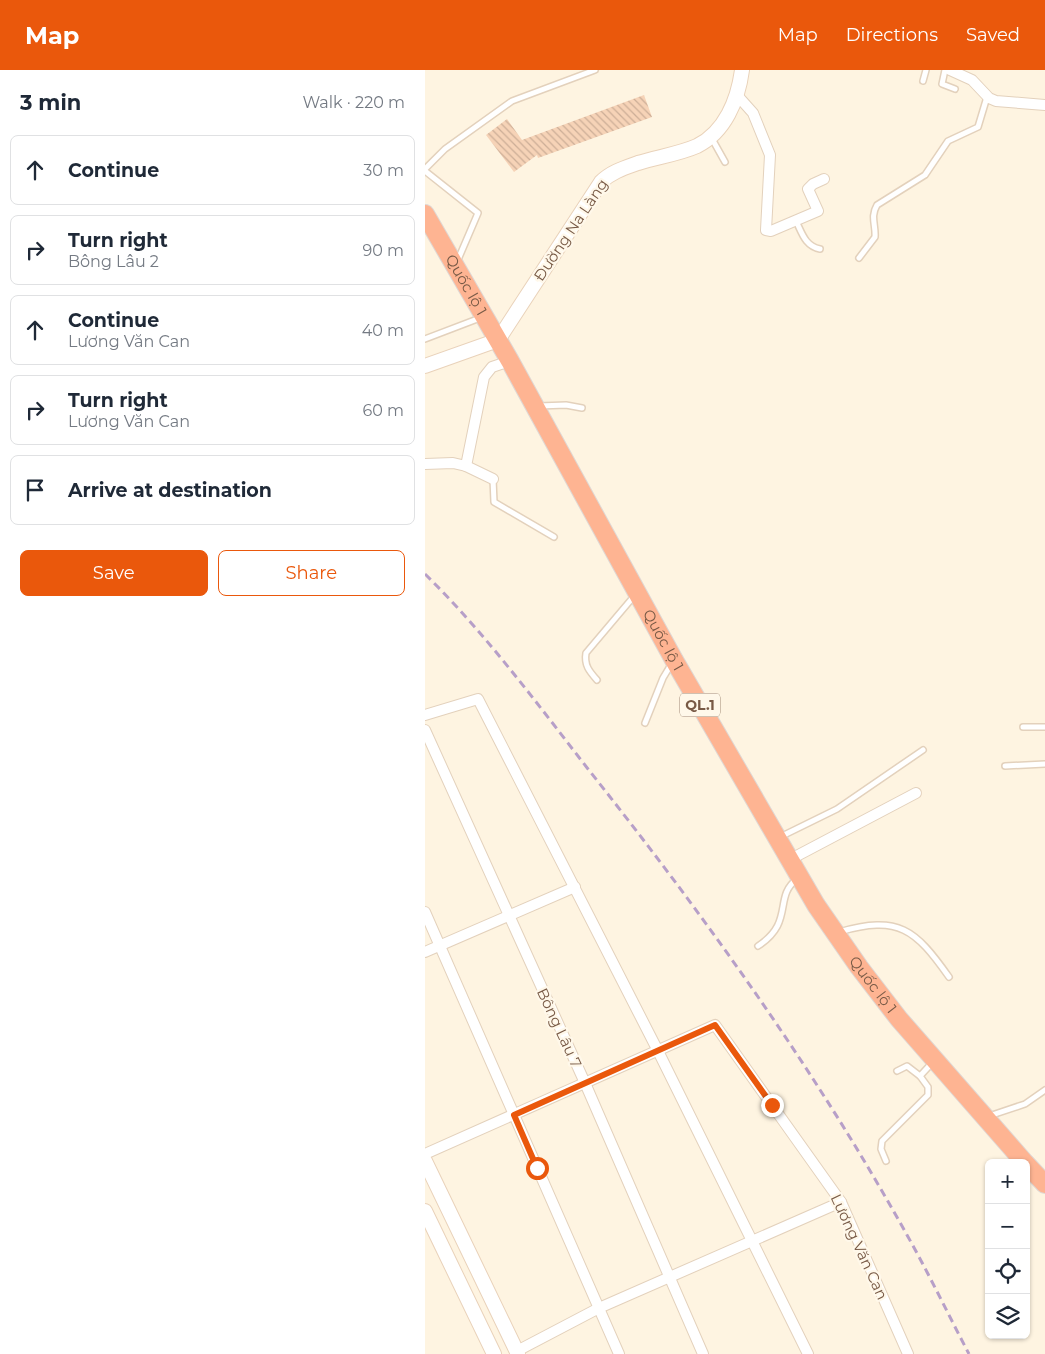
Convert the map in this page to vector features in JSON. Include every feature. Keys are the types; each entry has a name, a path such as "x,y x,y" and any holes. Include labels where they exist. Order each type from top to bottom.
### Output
{"highway":[{"name":"Quốc lộ 1","path":"425,214 456,264 674,660 799,877 859,967 935,1061 1022,1159"},
{"name":"Quốc lộ 1","path":"1030,1167 1045,1184"}],"main road":[{"name":"Đường Na Làng","path":"498,340 591,197 609,175 696,146 711,137 720,128 736,94 742,70"},
{"path":"425,366 498,340"},
{"path":"425,1161 518,1352"},
{"path":"425,1211 494,1354"}],"street":[{"path":"950,70 972,80 987,95 997,101 1045,105"},
{"path":"736,94 753,114 770,155 766,230 771,231 818,211 808,189 813,184 824,179"},
{"path":"466,466 484,377 492,368 510,361"},
{"path":"425,464 453,463 466,466 493,479"},
{"path":"425,715 478,699 658,1051 807,1354"},
{"name":"Bông Lâu 7","path":"425,730 508,917 585,1083 703,1354"},
{"path":"789,860 916,793"},
{"path":"425,952 575,887"},
{"path":"425,912 619,1354"},
{"name":"Lương Văn Can","path":"658,1051 715,1025 841,1202 907,1354"},
{"path":"425,1154 658,1051"},
{"path":"518,1352 599,1308 841,1202"}],"lane":[{"path":"456,264 478,213 425,170 445,149 512,102 595,70"},
{"path":"923,81 927,70"},
{"path":"945,70 942,84 955,89"},
{"path":"859,258 875,237 873,221 877,205 925,175 948,141 979,127 987,95"},
{"path":"711,137 725,162"},
{"path":"796,220 807,243 820,249"},
{"path":"425,339 462,327 485,316"},
{"path":"534,406 566,405 582,408"},
{"path":"493,479 494,502 554,538"},
{"path":"597,680 588,669 585,660 586,653 637,592"},
{"path":"645,723 663,678 674,660"},
{"path":"1023,727 1045,727"},
{"path":"777,839 837,809 923,750"},
{"path":"1005,766 1045,764"},
{"path":"758,946 770,938 776,930 781,921 787,890 799,877"},
{"path":"836,933 874,925 892,925 907,929 935,957 949,977"},
{"path":"920,1076 935,1061"},
{"path":"886,1161 881,1149 882,1141 928,1094 928,1087 920,1076 907,1066 897,1071"},
{"path":"983,1117 1025,1104 1045,1090"}],"building":[{"path":"644,95 652,117 538,158 537,155 514,172 486,135 507,119 522,140"}],"railway":[{"path":"425,574 489,644 529,693 674,880 757,995 797,1054 872,1174 915,1250 969,1354"}],"route":[{"path":"537,1168 514,1115 715,1025 772,1105"}]}
